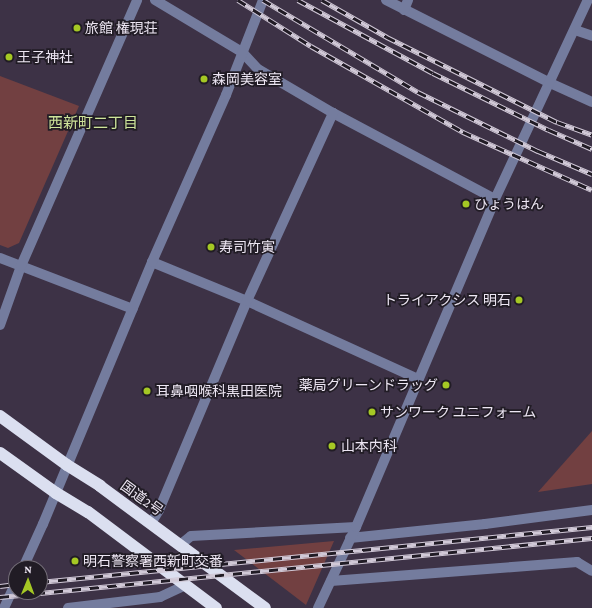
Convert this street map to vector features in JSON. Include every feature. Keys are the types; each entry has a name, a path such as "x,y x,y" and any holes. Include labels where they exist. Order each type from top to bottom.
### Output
{"highway":[{"name":"国道2号","path":"0,416 67,465 100,486 265,608"},
{"path":"0,453 56,493 88,512 216,608"}],"street":[{"path":"0,325 21,266 137,0"},
{"path":"155,0 242,52 258,69 332,113 495,199"},
{"path":"27,560 152,262 226,95 263,0"},
{"path":"386,0 550,83 592,102"},
{"path":"404,10 408,0"},
{"path":"318,608 356,527 495,199 588,0"},
{"path":"575,30 592,36"},
{"path":"151,523 159,510 248,301 332,113"},
{"path":"0,258 133,309"},
{"path":"152,262 248,301 418,379"},
{"path":"350,538 485,524 592,510"},
{"path":"180,545 191,536 356,527"},
{"path":"331,581 578,562 592,571"},
{"path":"68,608 106,606 160,597 186,585"}],"shaded area":[{"path":"0,76 79,106 19,243 8,248 0,245"},
{"path":"592,431 592,484 538,492"},
{"path":"334,541 306,605 234,550"}],"railway":[{"path":"238,0 311,46 463,132 592,190"},
{"path":"263,0 418,92 538,151 592,174"},
{"path":"298,0 433,73 549,130 592,149"},
{"path":"322,0 387,37 557,122 592,135"},
{"path":"48,581 592,527"},
{"path":"0,597 592,538"},
{"path":"0,586 8,585"}],"place":[{"name":"旅館 権現荘","path":"77,28"},
{"name":"王子神社","path":"9,57"},
{"name":"森岡美容室","path":"204,79"},
{"name":"ひょうはん","path":"466,204"},
{"name":"寿司竹寅","path":"211,247"},
{"name":"トライアクシス 明石","path":"519,300"},
{"name":"薬局グリーンドラッグ","path":"446,385"},
{"name":"耳鼻咽喉科黒田医院","path":"147,391"},
{"name":"サンワーク ユニフォーム","path":"372,412"},
{"name":"山本内科","path":"332,446"},
{"name":"明石警察署西新町交番","path":"75,561"}],"district":[{"name":"西新町二丁目","path":"93,124"}]}
